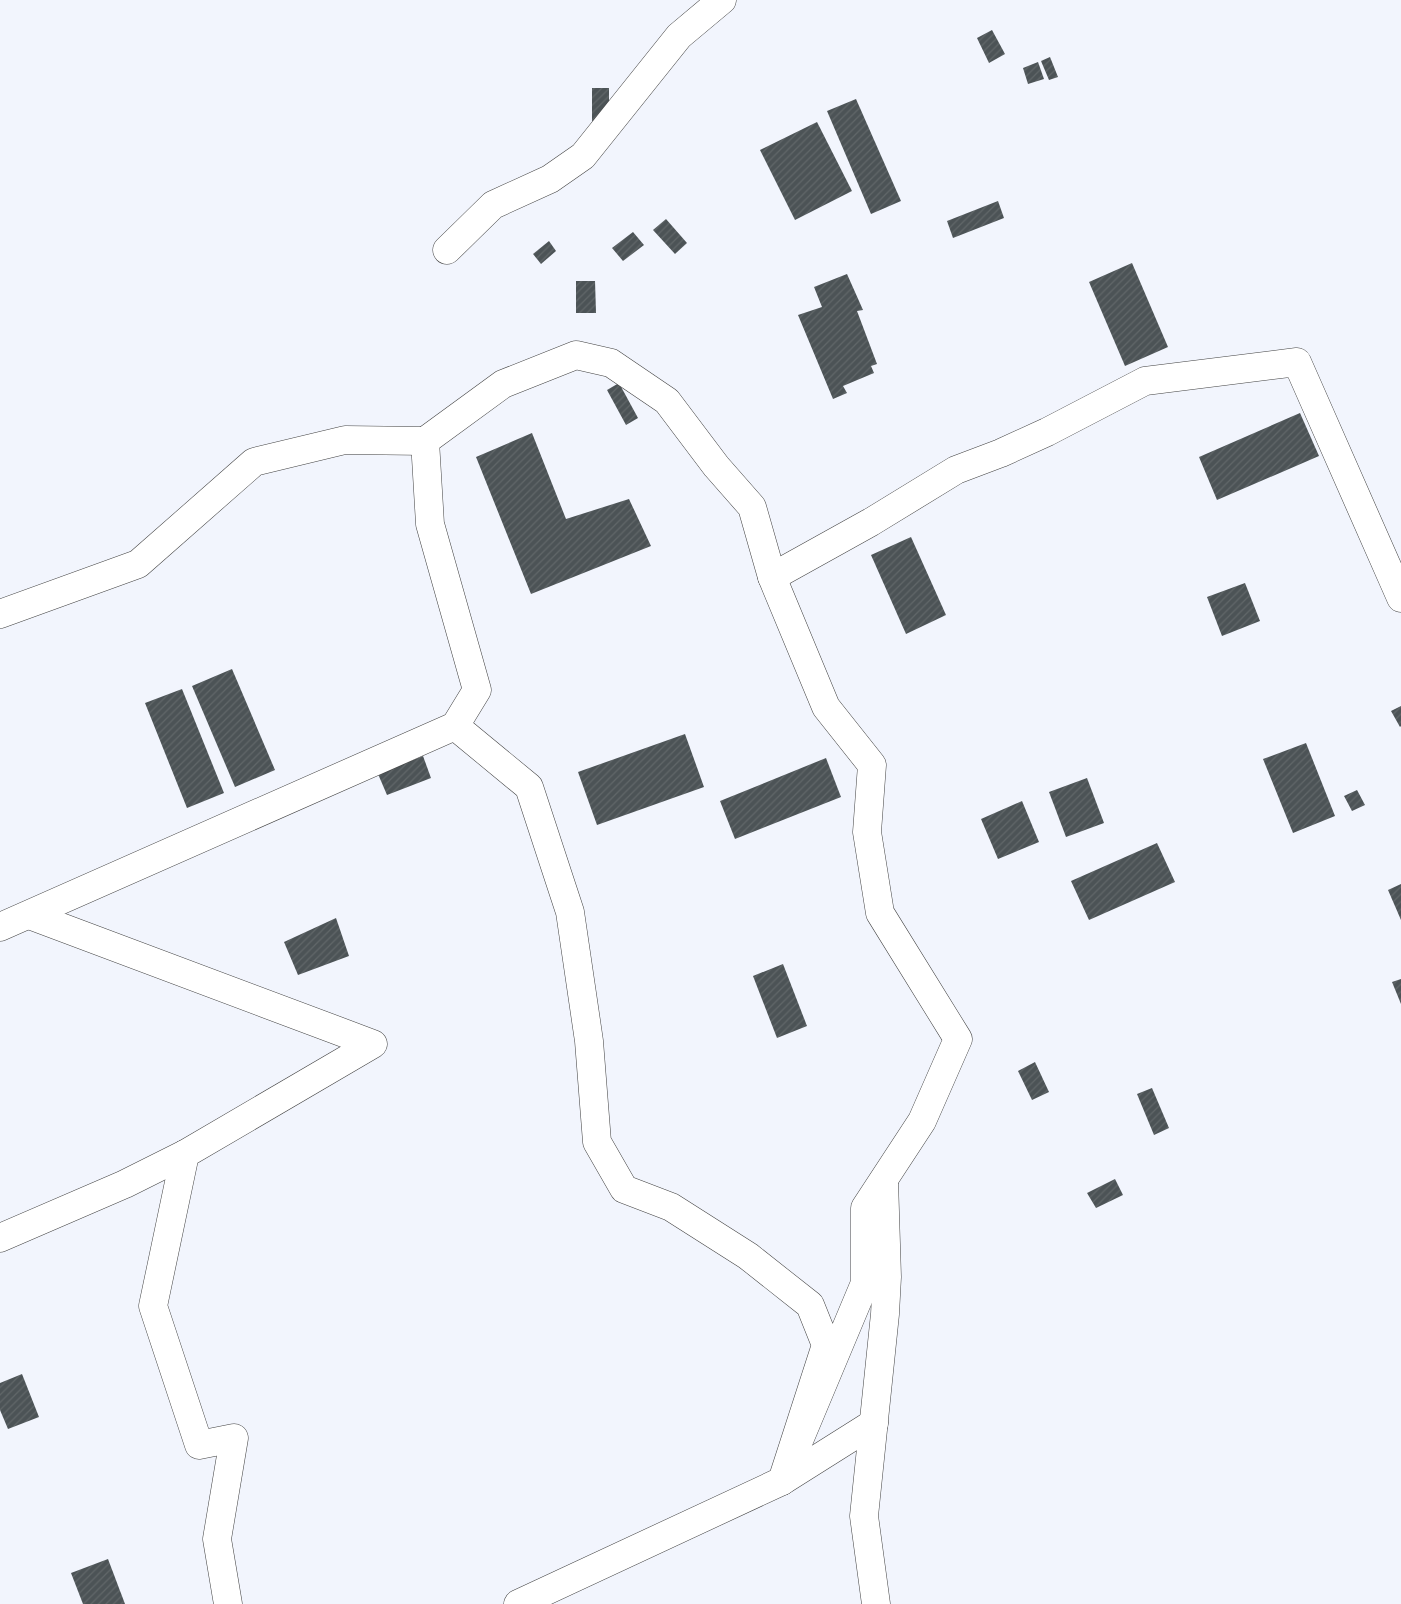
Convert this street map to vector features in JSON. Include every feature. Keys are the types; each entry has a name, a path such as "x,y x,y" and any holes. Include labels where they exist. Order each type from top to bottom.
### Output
{"street":[{"path":"447,250 493,205 550,179 583,156 679,36 722,0"},
{"path":"0,614 138,564 254,462 345,440 425,441 503,384 576,355 611,363 667,401 716,466 752,507 772,577 826,707 872,765 867,832 880,913 958,1039 922,1121 866,1208 865,1283 782,1481"},
{"path":"772,577 871,522 956,470 1001,453 1047,432 1145,380 1297,362 1401,598"},
{"path":"0,927 455,726 477,690 430,524 425,441"},
{"path":"455,726 529,787 570,912 589,1041 598,1142 624,1189 672,1207 748,1256 810,1305 826,1345 782,1481"},
{"path":"0,1238 125,1184 185,1154 373,1044 28,915"},
{"path":"185,1154 153,1306 199,1445 234,1438 217,1539 228,1604"},
{"path":"876,1604 864,1516 886,1286 884,1180"},
{"path":"518,1604 782,1481 874,1423"}],"building":[{"path":"992,30 1005,54 989,63 977,38"},
{"path":"1050,57 1058,77 1049,80 1041,61"},
{"path":"1038,62 1044,79 1028,84 1023,68"},
{"path":"592,88 609,88 609,121 592,121"},
{"path":"856,99 901,201 871,214 827,111"},
{"path":"817,122 852,191 795,220 760,150"},
{"path":"998,201 1004,218 953,238 947,221"},
{"path":"666,219 687,243 675,254 653,230"},
{"path":"633,232 644,245 623,261 612,248"},
{"path":"549,241 556,251 541,264 533,254"},
{"path":"1132,263 1168,347 1125,366 1089,282"},
{"path":"847,274 863,310 857,311 877,364 871,366 874,373 843,386 847,393 833,399 798,315 822,307 814,287"},
{"path":"576,281 595,281 596,313 576,313"},
{"path":"619,383 638,418 626,425 607,390"},
{"path":"1300,413 1319,456 1217,500 1199,457"},
{"path":"532,433 566,519 629,499 651,546 531,594 476,457"},
{"path":"911,537 946,615 906,634 871,555"},
{"path":"1245,583 1260,621 1222,636 1207,597"},
{"path":"232,669 275,770 235,787 192,686"},
{"path":"182,689 224,793 187,808 145,703"},
{"path":"1401,706 1401,726 1400,727 1391,711"},
{"path":"685,734 704,787 597,825 578,772"},
{"path":"1306,743 1335,816 1293,833 1263,759"},
{"path":"423,756 431,778 387,795 378,774"},
{"path":"826,758 841,797 735,839 720,801"},
{"path":"1087,778 1104,823 1066,837 1049,792"},
{"path":"1357,790 1365,805 1352,811 1344,796"},
{"path":"1022,801 1039,842 998,859 981,819"},
{"path":"1157,843 1175,882 1089,920 1071,881"},
{"path":"1401,884 1401,920 1388,890"},
{"path":"336,918 349,956 298,975 284,942"},
{"path":"783,964 807,1026 777,1038 753,976"},
{"path":"1401,979 1401,1004 1392,982"},
{"path":"1035,1062 1049,1092 1032,1100 1018,1071"},
{"path":"1152,1088 1169,1128 1154,1135 1137,1094"},
{"path":"1115,1179 1123,1195 1096,1208 1087,1193"},
{"path":"22,1374 39,1417 8,1429 0,1410 0,1383"},
{"path":"108,1559 125,1604 83,1604 71,1573"}]}
